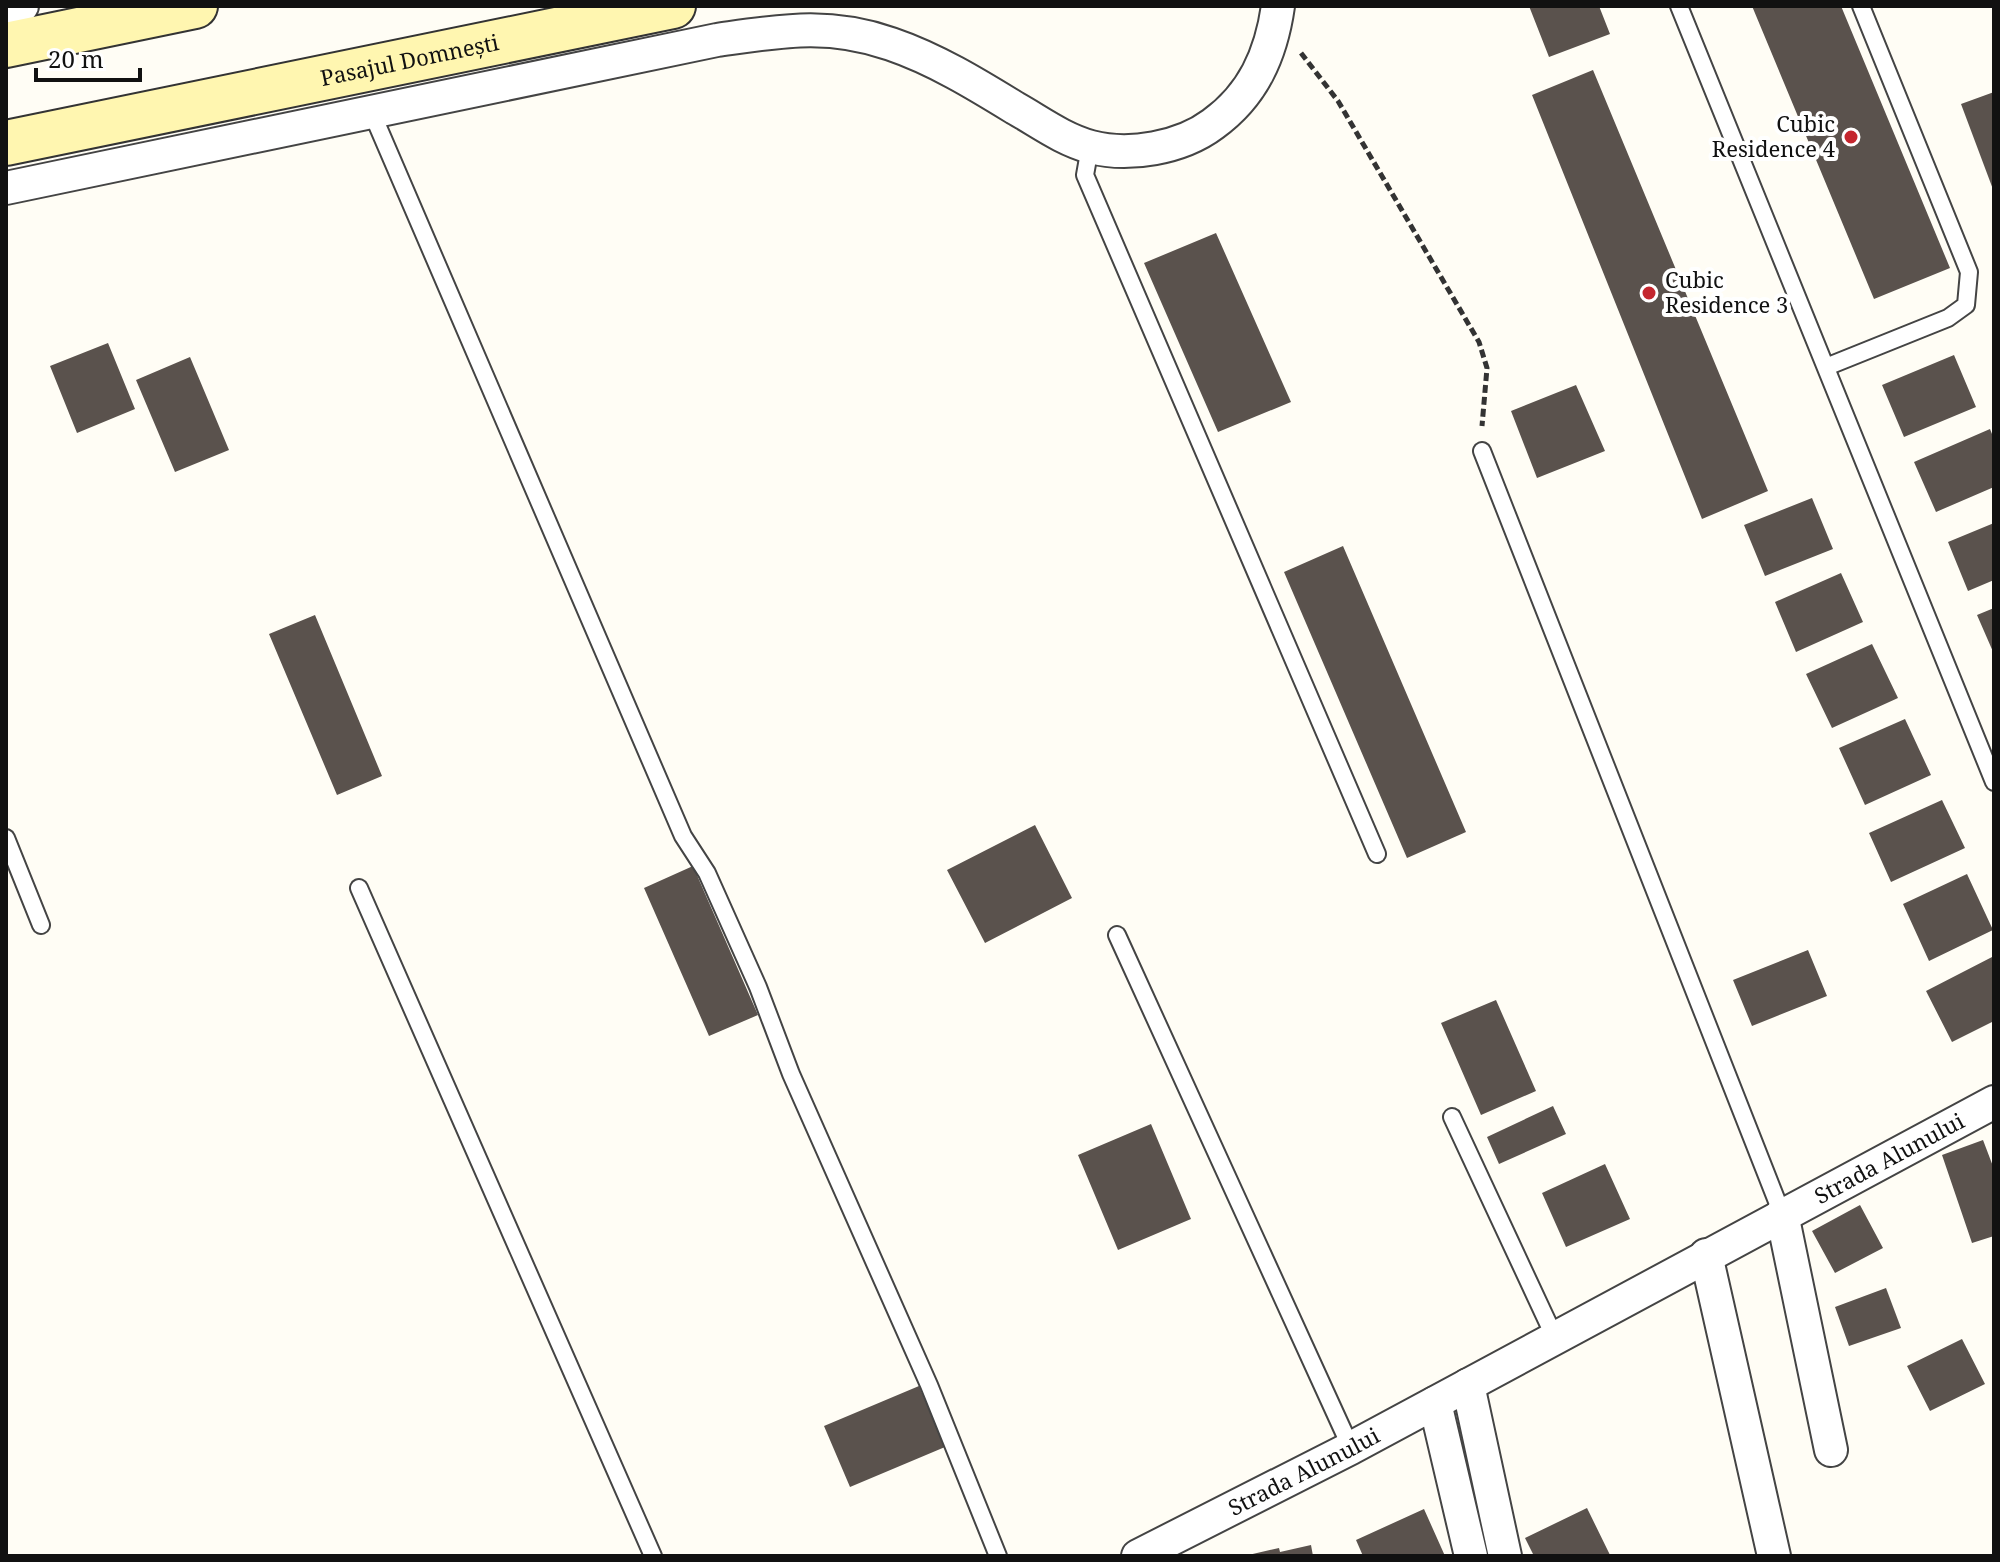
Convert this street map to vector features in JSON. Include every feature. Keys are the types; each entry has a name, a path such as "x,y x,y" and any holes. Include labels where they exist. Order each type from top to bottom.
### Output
{"main road":[{"path":"6,45 195,6"},
{"name":"Pasajul Domnești","path":"6,143 673,6"}],"street":[{"path":"6,9 22,6"},
{"path":"6,188 717,40 798,28 846,32 892,44 956,73 1054,133 1090,147 1114,151 1149,149 1180,141 1206,129 1233,109 1254,84 1277,13"},
{"name":"Strada Alunului","path":"1152,1553 1994,1102"},
{"path":"1782,1214 1831,1450"},
{"path":"1706,1255 1774,1556"},
{"path":"1468,1385 1505,1556"},
{"path":"1435,1403 1471,1556"}],"lane":[{"path":"1679,6 1994,782"},
{"path":"1826,367 1948,318 1966,305 1969,272 1861,6"},
{"path":"372,113 683,836 707,873 758,987 791,1074 929,1385 998,1556"},
{"path":"1090,147 1085,175 1377,854"},
{"path":"1482,451 1782,1214"},
{"path":"6,838 41,925"},
{"path":"359,888 653,1556"},
{"path":"1117,935 1351,1448"},
{"path":"1452,1117 1555,1338"}],"path":[{"path":"1277,13 1338,101 1479,342 1487,368 1481,412 1482,451"}],"building":[{"path":"1529,6 1599,6 1610,34 1549,57"},
{"name":"Cubic Residence 4","path":"1752,6 1841,6 1950,268 1874,299"},
{"name":"Cubic Residence 3","path":"1593,70 1768,491 1702,519 1532,95"},
{"path":"1994,92 1994,192 1961,104"},
{"path":"1216,233 1291,402 1218,432 1144,263"},
{"path":"108,343 135,409 77,433 50,366"},
{"path":"1954,355 1976,407 1904,437 1882,385"},
{"path":"190,357 229,450 175,472 136,380"},
{"path":"1576,385 1605,451 1537,478 1511,411"},
{"path":"1990,429 1994,439 1994,487 1936,512 1914,462"},
{"path":"1812,498 1833,549 1765,576 1744,525"},
{"path":"1994,523 1994,580 1968,591 1948,542"},
{"path":"1343,546 1466,832 1407,858 1284,572"},
{"path":"1841,573 1863,622 1796,652 1775,602"},
{"path":"1994,608 1994,654 1977,615"},
{"path":"315,615 382,776 337,795 269,634"},
{"path":"1872,644 1898,698 1832,728 1806,674"},
{"path":"1905,719 1931,775 1865,805 1839,748"},
{"path":"1942,800 1965,848 1891,882 1869,833"},
{"path":"1035,825 1072,898 985,943 947,870"},
{"path":"693,866 758,1015 709,1036 644,888"},
{"path":"1967,874 1993,930 1929,961 1903,904"},
{"path":"1808,950 1827,996 1752,1026 1733,980"},
{"path":"1994,956 1994,1021 1952,1042 1926,991"},
{"path":"1496,1000 1536,1091 1481,1115 1441,1023"},
{"path":"1553,1106 1566,1134 1499,1164 1487,1137"},
{"path":"1151,1124 1191,1219 1118,1250 1078,1155"},
{"path":"1983,1140 1994,1169 1994,1236 1972,1243 1942,1155"},
{"path":"1605,1164 1630,1219 1566,1247 1542,1193"},
{"path":"1860,1205 1883,1248 1835,1273 1812,1231"},
{"path":"1886,1288 1901,1328 1849,1346 1835,1307"},
{"path":"1962,1339 1985,1384 1930,1411 1907,1366"},
{"path":"919,1386 945,1447 850,1487 824,1426"},
{"path":"1587,1508 1610,1555 1534,1556 1525,1538"},
{"path":"1424,1509 1445,1556 1363,1556 1356,1540"},
{"path":"1311,1545 1313,1556 1244,1556 1279,1548 1280,1552"}],"place":[{"name":"Cubic Residence 4","path":"1851,137"},
{"name":"Cubic Residence 3","path":"1649,293"}]}
